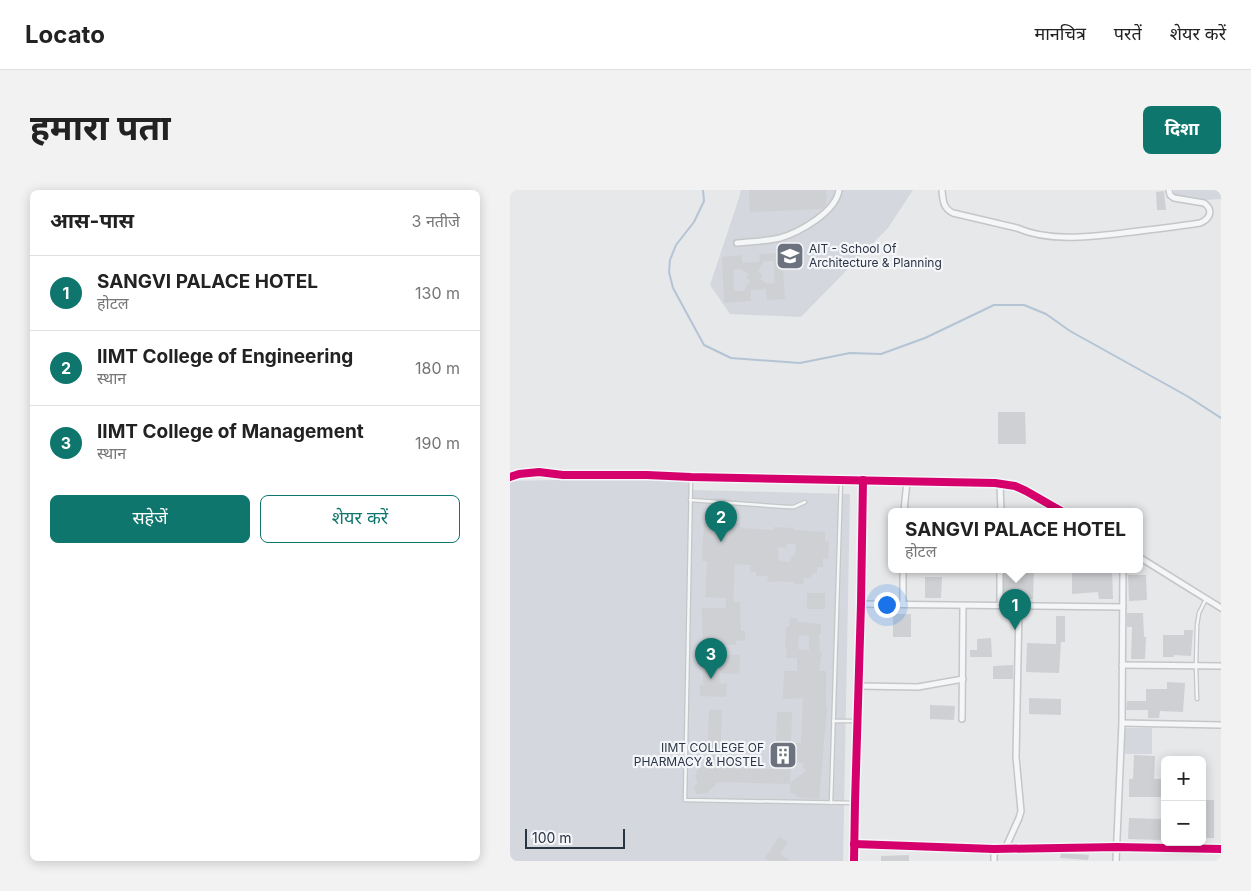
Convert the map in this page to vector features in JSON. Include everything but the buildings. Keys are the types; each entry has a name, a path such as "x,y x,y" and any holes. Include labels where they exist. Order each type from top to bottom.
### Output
{"street":[{"path":"737,243 780,238 800,230 812,223 834,204 839,190"},
{"path":"942,190 944,206 953,213 1050,236 1084,237 1152,230 1200,223 1209,218 1210,210 1204,203 1174,198 1170,195 1169,190"},
{"path":"510,477 539,472 563,475 647,475 1000,484 1015,486 1056,508"},
{"path":"854,861 863,480"},
{"path":"904,508 907,481"},
{"path":"1000,484 1001,508"},
{"path":"1143,560 1221,608"},
{"path":"903,573 903,604"},
{"path":"1000,573 1000,605"},
{"path":"1116,861 1122,723 1123,573"},
{"path":"861,604 1123,606"},
{"path":"962,719 963,606"},
{"path":"1005,848 1021,811 1016,757 1019,606"},
{"path":"1122,665 1221,666"},
{"path":"859,686 918,687 962,679"},
{"path":"1122,723 1221,725"},
{"path":"854,844 994,849 1117,847 1221,849"},
{"path":"994,849 994,861"}],"lane":[{"path":"691,477 685,800 855,803"},
{"path":"831,803 841,479"},
{"path":"690,500 788,507 794,507 805,502"},
{"path":"1197,699 1197,625 1199,612 1206,599"},
{"path":"834,721 858,721"}],"shaded area":[{"name":"AIT - School Of Architecture & Planning","path":"741,190 913,190 888,228 801,317 730,314 710,285"},
{"path":"1174,190 1221,190 1221,199 1174,202"},
{"path":"691,477 691,490 850,494 843,861 510,861 510,481"},
{"path":"1125,728 1152,728 1152,754 1125,754"}],"waterway":[{"path":"703,190 704,201 694,222 676,245 670,260 669,272 673,288 704,345 731,358 800,363 850,353 881,354 925,338 994,305 1024,305 1046,314 1070,331 1187,396 1221,418"}],"cycle path":[{"path":"510,477 539,472 563,475 647,475 995,483 1015,486 1056,508"},
{"path":"854,861 863,480"},
{"path":"854,844 994,849 1117,847 1221,849"}],"place":[{"name":"AIT - School Of Architecture & Planning","path":"790,256"},
{"name":"IIMT College of Engineering","path":"721,542"},
{"name":"SANGVI PALACE HOTEL","path":"1015,630"},
{"name":"IIMT College of Management","path":"711,679"},
{"name":"IIMT COLLEGE OF PHARMACY & HOSTEL","path":"783,755"}]}
